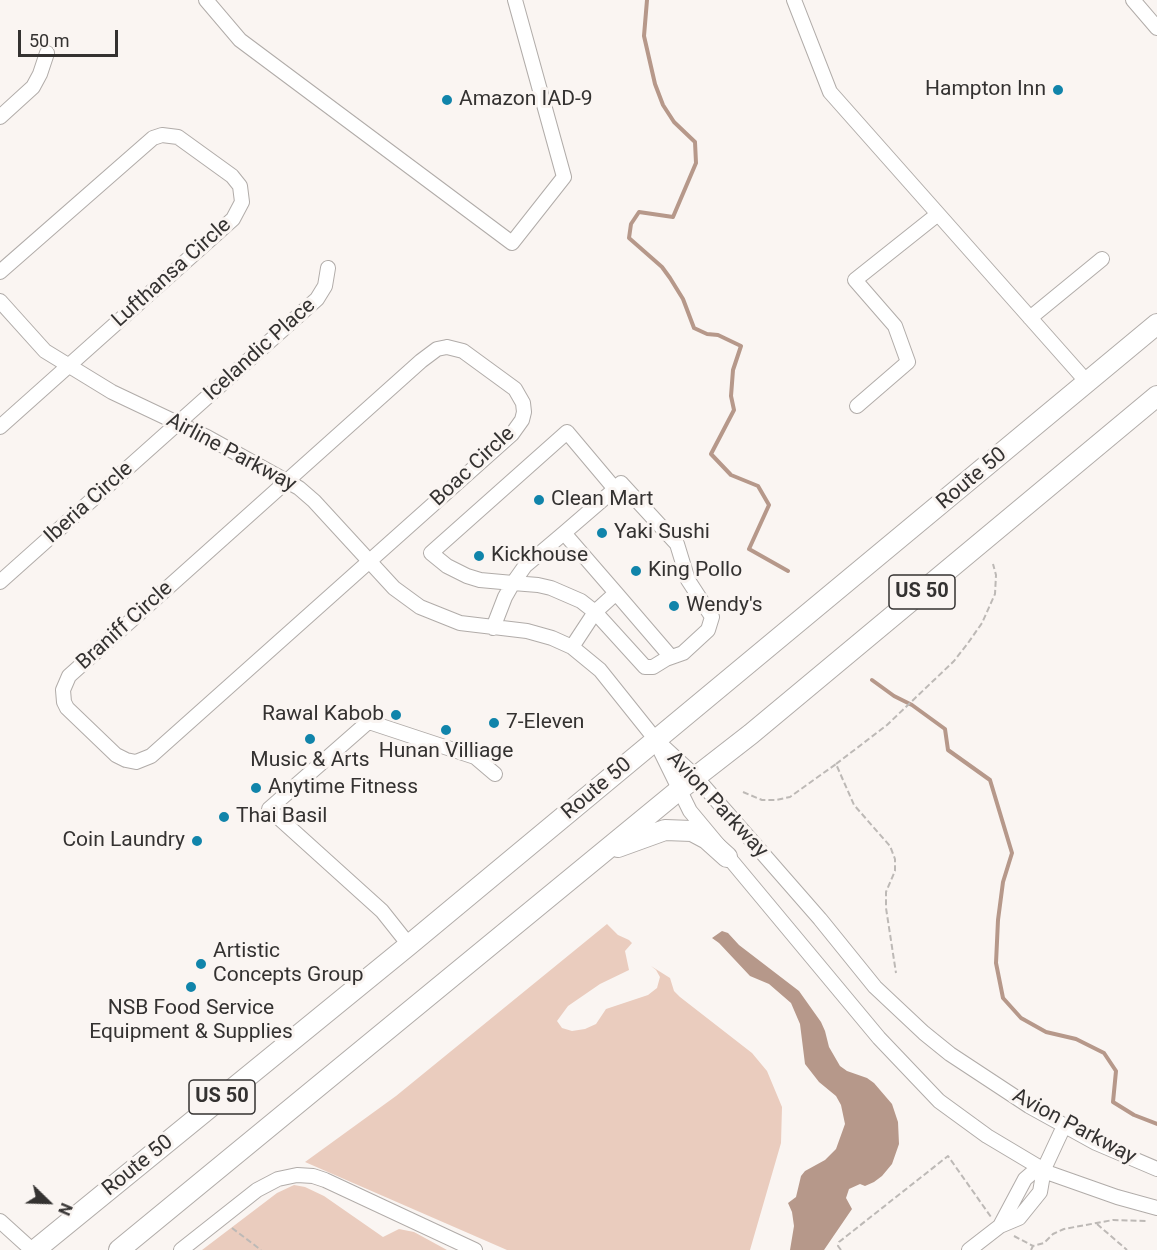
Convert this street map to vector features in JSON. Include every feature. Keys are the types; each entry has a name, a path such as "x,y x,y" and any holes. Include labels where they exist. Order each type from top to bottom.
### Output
{"highway":[{"name":"Route 50","path":"33,1250 410,945 1157,324"},
{"name":"US 50","path":"119,1250 695,776 751,734 1157,396"},
{"path":"599,855 654,832 665,830 692,831 706,839 727,857"}],"street":[{"path":"206,0 240,40 512,243 564,177 515,0"},
{"path":"794,0 830,92 1087,382"},
{"path":"1133,0 1157,28"},
{"path":"0,117 33,87 47,53"},
{"name":"Lufthansa Circle","path":"0,272 153,138 162,135 178,136 237,181 242,193 242,202 233,219 0,427"},
{"path":"857,406 908,363 895,326 855,279 938,214"},
{"path":"1030,318 1102,259"},
{"name":"Icelandic Place","path":"178,424 317,299 325,286 328,268"},
{"name":"Airline Parkway","path":"0,301 45,351 112,392 207,437 299,488 314,501 394,588 420,607 460,623 527,631 572,647 600,670 656,740"},
{"name":"Boac Circle","path":"286,481 437,349 447,347 464,351 515,389 520,396 524,412 522,420 512,434 369,563"},
{"name":"Iberia Circle","path":"0,582 178,424"},
{"path":"567,432 618,486 673,537 677,543 688,580 712,617 708,630 683,653 653,667 645,667 595,612 581,601 551,588 480,580 466,576 447,566 430,553 567,432"},
{"name":"Braniff Circle","path":"286,481 69,676 63,696 67,708 74,717 116,755 136,762 151,756 369,563"},
{"path":"494,628 505,597 525,566 618,486"},
{"path":"564,532 671,657"},
{"path":"572,647 595,612 616,593"},
{"path":"410,945 382,911 269,809 367,723 475,756 495,774"},
{"name":"Avion Parkway","path":"656,740 695,776 820,919 875,987 899,1011 950,1054 1029,1106 1128,1158 1157,1169"},
{"name":"Avion Parkway","path":"656,740 690,811 879,1038 920,1082 959,1117 1021,1157 1078,1184 1155,1214"},
{"path":"996,1222 1019,1218 1040,1192 1044,1169 1064,1126"},
{"path":"977,1248 1025,1179 1032,1173 1044,1169"},
{"path":"181,1250 257,1190 291,1176 313,1176 332,1183 475,1250"},
{"path":"0,1221 33,1250"}],"path":[{"path":"743,792 762,800 776,800 790,796 887,725 954,661 982,623 995,594 996,575 993,564"},
{"path":"836,764 854,805 890,846 895,859 895,871 886,892 886,908 896,973"},
{"path":"841,1250 838,1246 839,1242 948,1156 996,1222"},
{"path":"1031,1250 1033,1246 1044,1243 1053,1234 1064,1229 1155,1214"},
{"path":"220,1218 261,1250"},
{"path":"1096,1224 1127,1250"}],"shaded area":[{"path":"607,924 618,935 632,943 625,951 629,970 600,984 568,1006 557,1021 562,1028 572,1031 585,1029 596,1024 606,1009 648,995 657,988 660,977 651,966 670,978 674,991 680,997 752,1053 767,1071 782,1107 781,1143 750,1250 507,1250 305,1162 396,1096"},
{"path":"722,931 728,933 739,945 799,991 821,1022 829,1047 840,1066 874,1083 892,1104 898,1122 899,1144 892,1164 874,1182 865,1186 860,1184 849,1189 846,1198 852,1209 824,1250 790,1250 794,1226 788,1203 796,1197 801,1176 805,1171 825,1160 836,1149 845,1124 841,1105 836,1096 819,1082 805,1064 800,1024 791,1003 769,984 750,976 712,938"},
{"path":"294,1185 305,1187 324,1196 383,1237 399,1229 414,1232 447,1250 202,1250 277,1193"}],"waterway":[{"path":"647,0 644,36 655,84 663,105 674,122 695,142 696,163 673,217 639,212 631,224 629,238 662,267 670,278 683,299 694,328 707,334 718,335 741,346 733,370 731,396 734,410 711,454 731,475 758,486 769,505 749,549 788,571"},
{"path":"872,680 945,729 948,750 990,780 1012,853 1003,882 998,920 996,963 1003,998 1021,1018 1046,1032 1076,1039 1104,1053 1116,1071 1113,1102 1134,1115 1157,1124"}],"place":[{"name":"Hampton Inn","path":"1058,90"},
{"name":"Amazon IAD-9","path":"447,100"},
{"name":"Clean Mart","path":"539,500"},
{"name":"Yaki Sushi","path":"602,533"},
{"name":"Kickhouse","path":"479,556"},
{"name":"King Pollo","path":"636,571"},
{"name":"Wendy's","path":"674,606"},
{"name":"Rawal Kabob","path":"396,715"},
{"name":"7-Eleven","path":"494,723"},
{"name":"Hunan Villiage","path":"446,730"},
{"name":"Music & Arts","path":"310,739"},
{"name":"Anytime Fitness","path":"256,788"},
{"name":"Thai Basil","path":"224,817"},
{"name":"Coin Laundry","path":"197,841"},
{"name":"Artistic Concepts Group","path":"201,964"},
{"name":"NSB Food Service Equipment & Supplies","path":"191,987"}]}
